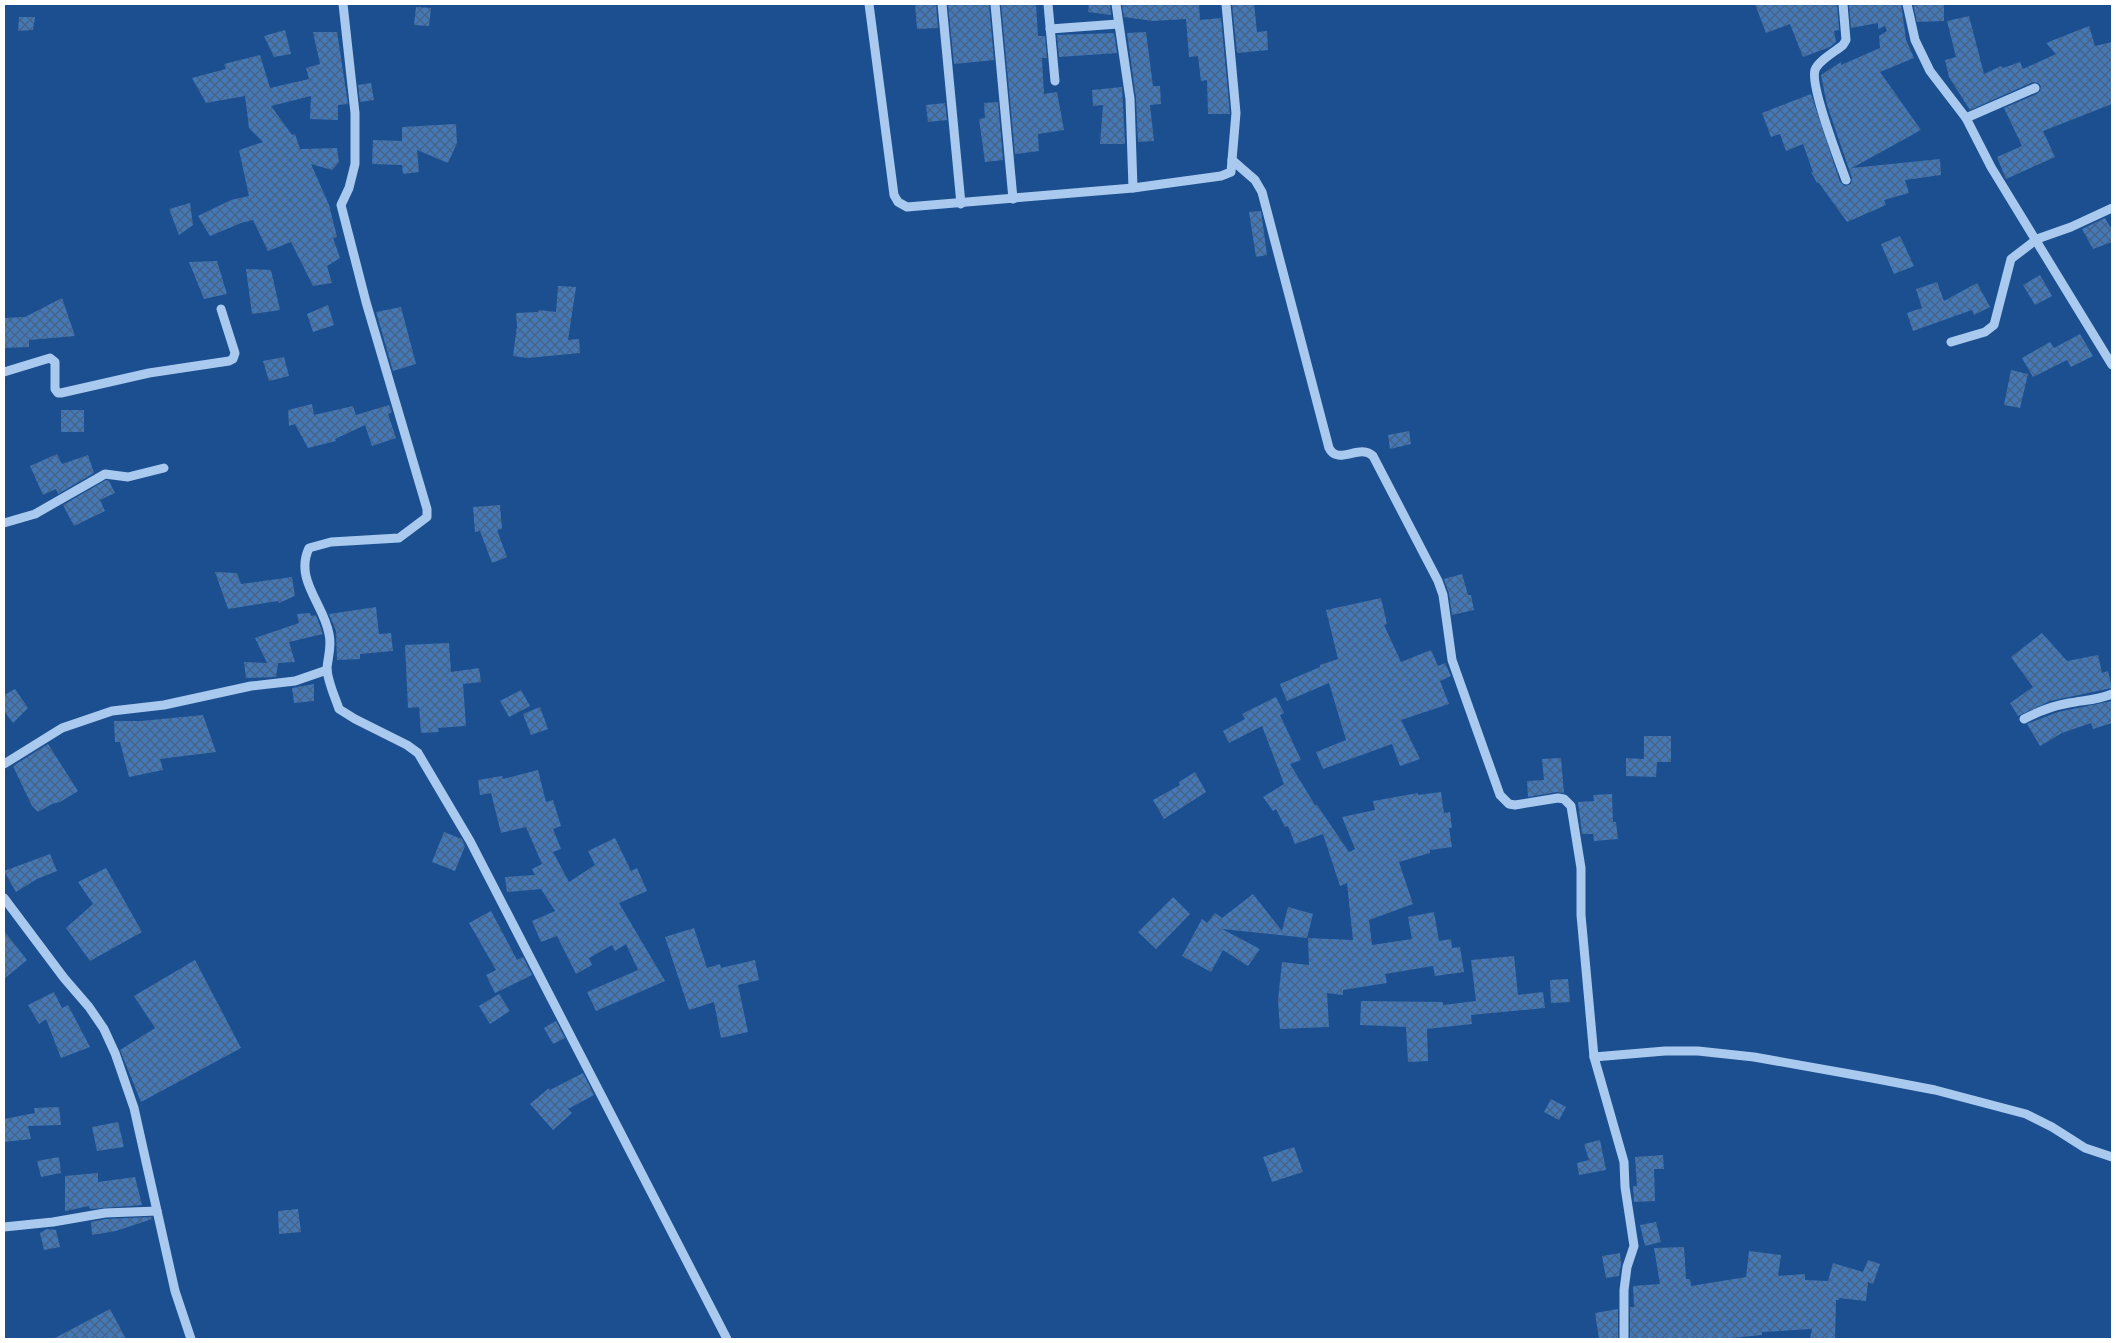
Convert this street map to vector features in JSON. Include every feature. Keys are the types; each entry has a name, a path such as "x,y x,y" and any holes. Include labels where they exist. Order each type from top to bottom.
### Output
{"street":[{"path":"343,4 354,113 355,164 349,188 341,205 366,302 427,509 427,517 399,538 331,542 309,548 304,557 307,584 329,632 331,648 327,670 339,709 407,745 418,753 451,808 470,841 727,1339"},
{"path":"869,4 894,195 898,202 907,207 961,204 1133,188 1221,176 1231,172 1236,113 1226,4"},
{"path":"942,4 961,204"},
{"path":"995,4 1013,199"},
{"path":"1048,4 1055,81"},
{"path":"1116,4 1130,99 1133,188"},
{"path":"1843,4 1846,40 1844,45 1817,66 1814,80 1830,138 1846,180"},
{"path":"1907,4 1914,40 1930,71 1966,118 1991,167 2112,362"},
{"path":"1050,30 1118,24"},
{"path":"1966,118 2035,88"},
{"path":"1232,160 1255,180 1262,192 1331,453 1336,455 1362,451 1373,456 1438,581 1443,595 1452,660 1500,795 1509,804 1515,805 1558,798 1568,802 1571,806 1581,868 1581,915 1594,1057 1624,1162 1634,1246 1627,1267 1624,1290 1624,1339"},
{"path":"1951,342 1985,332 1994,325 2012,258 2036,239 2071,227 2112,208"},
{"path":"4,372 50,358 54,362 55,389 58,393 61,393 149,373 230,361 235,353 221,309"},
{"path":"4,523 35,514 105,474 128,477 164,468"},
{"path":"4,764 62,728 112,711 164,705 251,686 295,681 327,670"},
{"path":"2024,719 2050,707 2075,702 2092,702 2112,694"},
{"path":"4,898 27,931 104,1029 115,1053 134,1108 176,1291 191,1339"},
{"path":"1594,1057 1624,1053 1698,1051 1754,1057 1863,1076 1935,1090 2026,1114 2052,1127 2085,1148 2112,1157"},
{"path":"4,1227 54,1222 105,1213 157,1211"}],"building":[{"path":"915,4 936,4 938,28 917,29"},
{"path":"948,4 989,4 994,60 954,64"},
{"path":"1001,4 1036,4 1038,36 1045,36 1047,58 1042,58 1044,94 1057,92 1064,130 1038,134 1039,151 1015,154"},
{"path":"1089,4 1110,4 1111,15 1088,12"},
{"path":"1122,4 1199,4 1200,20 1221,18 1230,114 1208,114 1207,80 1201,81 1198,56 1189,57 1186,19 1153,21 1124,17"},
{"path":"1232,4 1254,4 1257,32 1267,31 1268,50 1237,53"},
{"path":"1755,4 1837,4 1839,30 1834,31 1836,42 1830,47 1803,57 1790,24 1766,33"},
{"path":"1849,4 1901,4 1906,40 1914,58 1880,72 1921,130 1852,168 1940,159 1941,175 1905,180 1909,193 1884,200 1886,205 1847,222 1819,183 1817,183 1811,172 1813,172 1803,144 1786,151 1780,134 1771,137 1762,113 1811,94 1840,182 1845,186 1851,184 1852,178 1827,105 1821,75 1841,62 1841,65 1880,48 1879,36 1887,31 1885,26 1878,29 1878,23 1851,28"},
{"path":"1913,4 1944,4 1944,21 1917,22"},
{"path":"416,7 431,8 429,26 414,25"},
{"path":"1969,16 1984,74 2001,66 2003,68 2020,62 2023,69 2056,54 2046,43 2089,26 2095,46 2112,42 2112,104 2043,131 2055,157 2006,179 1997,157 2022,146 2004,108 2037,94 2041,86 2033,82 1970,110 1949,77 1945,60 1956,57 1947,21"},
{"path":"19,17 35,17 33,30 18,31"},
{"path":"285,30 291,54 274,57 264,36"},
{"path":"313,32 337,32 348,104 338,105 338,120 310,119 311,96 271,106 292,135 295,134 300,149 337,148 339,162 332,170 311,164 329,205 337,237 333,238 340,258 327,266 332,283 313,286 291,242 268,251 253,220 210,236 198,216 231,200 249,196 239,150 263,142 249,128 245,96 206,103 192,78 226,69 224,64 260,55 270,88 309,79 306,68 320,64"},
{"path":"1146,32 1153,86 1160,86 1161,104 1150,105 1154,141 1138,142 1136,98 1127,33"},
{"path":"1114,33 1117,53 1059,57 1057,35"},
{"path":"371,83 374,100 360,102 358,85"},
{"path":"1122,87 1125,144 1100,144 1103,105 1093,106 1092,90"},
{"path":"998,102 1003,160 985,162 979,119 985,118 984,103"},
{"path":"945,103 947,120 928,122 926,105"},
{"path":"456,124 457,143 448,163 417,150 419,172 403,174 402,165 372,164 373,140 402,141 402,127"},
{"path":"190,203 193,225 179,235 169,209"},
{"path":"1261,211 1267,255 1256,257 1249,212"},
{"path":"2105,218 2112,230 2112,242 2093,249 2082,229"},
{"path":"1900,236 1914,266 1894,274 1881,244"},
{"path":"217,261 227,294 204,299 189,262"},
{"path":"246,269 271,270 280,310 252,314"},
{"path":"2040,275 2052,296 2035,305 2023,285"},
{"path":"1937,282 1944,301 1977,283 1990,307 1974,315 1972,310 1913,331 1907,313 1922,308 1916,289"},
{"path":"558,286 576,287 568,340 579,339 580,353 528,358 513,356 517,326 516,313 538,312 539,310 556,312"},
{"path":"62,298 75,336 29,340 29,347 4,348 4,318 25,317"},
{"path":"328,305 334,325 313,332 307,314"},
{"path":"401,307 416,364 393,371 376,312"},
{"path":"2080,334 2093,356 2071,367 2067,360 2033,377 2022,358 2050,342 2054,348"},
{"path":"284,357 289,376 269,381 263,361"},
{"path":"2011,370 2028,374 2020,408 2004,405"},
{"path":"312,404 314,415 353,406 356,415 389,405 392,412 388,414 396,438 372,446 365,425 335,439 336,441 308,448 295,424 289,426 288,410"},
{"path":"61,410 84,410 84,432 61,432"},
{"path":"1409,431 1411,444 1390,449 1388,435"},
{"path":"57,454 62,464 88,455 94,473 58,494 56,489 43,495 30,466"},
{"path":"106,480 109,481 115,493 100,500 105,511 74,526 63,505"},
{"path":"500,505 502,529 497,530 507,557 492,563 480,531 475,532 473,507"},
{"path":"215,572 237,573 241,584 292,577 295,596 279,603 278,601 228,609"},
{"path":"1462,574 1468,595 1471,595 1474,610 1452,615 1449,594 1444,579"},
{"path":"1381,598 1387,624 1384,625 1401,662 1431,650 1438,666 1445,663 1451,676 1440,681 1449,704 1401,720 1420,759 1400,766 1392,744 1323,769 1316,752 1346,740 1329,683 1287,701 1280,684 1320,667 1320,665 1338,659 1326,610"},
{"path":"376,607 379,634 391,633 393,651 360,654 360,659 337,660 336,631 329,614"},
{"path":"310,613 311,616 316,615 323,634 289,642 295,662 278,663 276,677 246,678 244,662 267,663 255,638 299,623 297,614"},
{"path":"2042,633 2067,661 2098,655 2102,673 2108,671 2112,688 2050,701 2018,716 2010,703 2033,687 2011,657"},
{"path":"449,643 451,672 479,668 481,682 463,684 466,726 438,728 439,732 421,733 419,707 408,708 405,645"},
{"path":"314,684 314,701 294,703 292,688"},
{"path":"15,689 28,708 13,723 4,711 4,695"},
{"path":"521,690 530,706 509,717 500,701"},
{"path":"1276,697 1284,713 1280,715 1301,760 1290,764 1315,805 1317,805 1349,852 1355,849 1342,817 1375,810 1373,801 1418,793 1418,795 1441,792 1444,813 1450,812 1452,828 1449,828 1452,847 1430,850 1430,853 1399,862 1413,904 1369,920 1372,945 1412,939 1408,917 1434,912 1439,941 1451,939 1452,948 1460,947 1464,972 1435,976 1433,966 1385,974 1387,983 1343,990 1343,995 1327,993 1329,1027 1280,1029 1278,1000 1282,962 1309,965 1308,938 1353,940 1347,883 1340,886 1323,834 1295,844 1288,826 1285,827 1276,809 1273,811 1263,797 1284,784 1262,726 1229,743 1223,731 1245,719 1242,714"},
{"path":"2112,701 2112,723 2093,729 2091,723 2062,733 2040,746 2027,724 2058,712"},
{"path":"540,707 548,729 531,735 523,714"},
{"path":"203,715 216,752 160,759 163,770 129,777 120,742 115,742 114,721 141,721"},
{"path":"1644,736 1671,736 1671,762 1657,762 1656,777 1626,776 1626,758 1644,759"},
{"path":"48,744 78,791 38,812 32,806 13,766"},
{"path":"1561,758 1564,793 1557,792 1528,797 1527,781 1544,780 1542,759"},
{"path":"538,770 546,802 553,800 561,826 553,829 561,849 553,852 569,882 595,865 588,851 615,838 631,871 637,868 647,891 619,903 665,981 596,1011 587,992 638,970 626,944 615,951 612,945 589,958 592,965 576,974 557,936 541,942 532,921 555,911 541,889 507,892 505,877 535,875 532,869 542,864 526,827 501,833 491,793 480,795 478,780 502,776 503,779"},
{"path":"1195,772 1206,792 1164,819 1153,800 1180,785 1179,782"},
{"path":"1612,794 1613,822 1616,822 1618,839 1594,841 1593,834 1582,834 1578,802 1594,801 1593,795"},
{"path":"444,832 462,839 465,846 455,871 432,862"},
{"path":"50,854 57,871 37,879 16,892 4,871"},
{"path":"106,868 142,932 90,961 66,928 93,904 78,882"},
{"path":"1253,894 1282,931 1288,907 1313,914 1307,938 1222,929 1260,949 1248,966 1223,950 1211,972 1182,956 1202,919 1207,923 1215,913 1222,918"},
{"path":"1173,897 1190,914 1156,949 1138,932"},
{"path":"491,911 517,960 523,957 532,975 495,993 486,975 496,970 469,923"},
{"path":"694,928 707,968 720,964 721,968 755,960 759,980 738,985 748,1032 721,1038 714,1002 689,1010 665,937"},
{"path":"4,931 27,960 4,979"},
{"path":"1514,956 1518,995 1543,992 1545,1008 1471,1015 1472,1024 1427,1029 1428,1061 1408,1062 1406,1027 1360,1025 1361,1001 1443,1002 1443,1005 1476,1001 1471,960"},
{"path":"195,960 241,1048 141,1102 120,1050 155,1028 134,996"},
{"path":"1568,979 1570,1002 1551,1003 1550,980"},
{"path":"54,992 62,1008 68,1005 90,1047 61,1058 46,1019 39,1024 28,1005"},
{"path":"499,994 510,1011 490,1024 479,1006"},
{"path":"556,1021 565,1038 553,1044 544,1028"},
{"path":"583,1073 594,1095 568,1109 572,1113 553,1130 530,1104 549,1088 550,1090"},
{"path":"1551,1099 1566,1107 1559,1120 1544,1112"},
{"path":"59,1107 61,1125 28,1126 31,1139 4,1142 4,1119 35,1113 34,1108"},
{"path":"118,1122 124,1147 97,1151 92,1127"},
{"path":"1600,1140 1606,1170 1579,1175 1577,1163 1589,1160 1584,1144"},
{"path":"1294,1147 1303,1172 1272,1182 1263,1157"},
{"path":"1663,1155 1664,1169 1654,1169 1655,1201 1634,1202 1633,1186 1637,1186 1635,1157"},
{"path":"59,1157 61,1173 41,1177 37,1161"},
{"path":"98,1173 98,1182 135,1177 142,1205 90,1209 89,1206 65,1211 65,1176"},
{"path":"298,1209 301,1232 279,1234 278,1211"},
{"path":"151,1217 152,1219 116,1231 92,1235 91,1222 106,1219"},
{"path":"1656,1222 1661,1242 1645,1246 1640,1225"},
{"path":"47,1229 56,1230 60,1247 44,1250 40,1233"},
{"path":"1684,1247 1686,1279 1690,1279 1691,1286 1746,1277 1749,1251 1781,1255 1778,1276 1805,1274 1805,1280 1828,1281 1833,1263 1863,1272 1868,1260 1880,1264 1873,1284 1868,1282 1866,1301 1839,1298 1839,1300 1836,1300 1835,1339 1810,1339 1812,1329 1762,1332 1762,1335 1722,1339 1630,1339 1630,1307 1634,1307 1633,1286 1660,1284 1654,1248"},
{"path":"1620,1253 1619,1276 1606,1278 1602,1256"},
{"path":"110,1309 126,1339 53,1339"},
{"path":"1618,1309 1618,1339 1599,1339 1595,1313"}]}
